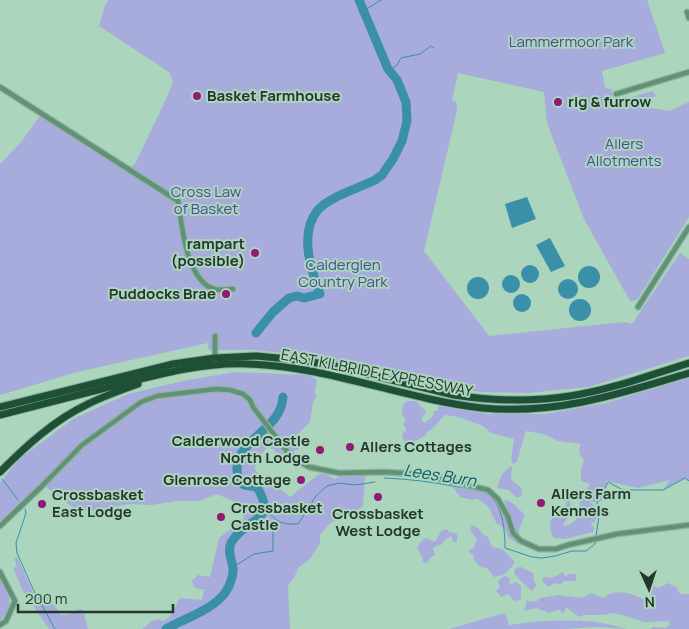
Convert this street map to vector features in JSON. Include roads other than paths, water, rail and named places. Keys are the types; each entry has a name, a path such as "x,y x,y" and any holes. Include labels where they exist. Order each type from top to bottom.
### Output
{"highway":[{"name":"EAST KILBRIDE EXPRESSWAY","path":"0,407 173,364 215,358 256,356 299,360 330,365 454,395 513,401 571,396 616,385 689,363"},
{"name":"EAST KILBRIDE EXPRESSWAY","path":"0,415 162,375 202,366 224,364 283,367 458,404 508,410 564,406 594,400 689,373"},
{"path":"0,472 23,449 64,417 87,404 162,375"}],"street":[{"path":"687,12 689,18"},
{"path":"616,94 689,72"},
{"path":"0,87 178,201 193,270 203,283 215,290 233,289"},
{"path":"638,307 689,227"},
{"path":"215,336 215,358"},
{"path":"0,526 82,445 142,402 157,396 216,389 230,390 243,394 250,400 253,407 292,458 304,465 330,472 418,474 481,488 493,493 508,517 513,534 531,547 547,550 602,537 660,527 689,525"},
{"path":"0,572 15,601 6,621 0,625"}],"waterway":[{"path":"256,333 273,312 289,298 297,296 304,298 320,294 308,252 309,230 312,220 317,211 328,201 382,175 402,141 407,121 406,102 397,80 388,69 359,0"},
{"path":"365,10 381,0"},
{"path":"389,71 397,65 401,58 420,54 431,46 434,48"},
{"path":"166,629 213,605 228,588 233,571 230,553 231,543 244,528 262,514 264,507 263,499 257,487 244,485 239,481 237,467 240,456 247,446 273,420 280,410 283,397"},
{"name":"Lees Burn","path":"384,478 430,482 485,492 497,504 500,511 504,527 505,548 532,557 542,558 572,551 586,551 595,544 596,540"},
{"name":"Lees Burn","path":"596,536 599,516 597,503 608,482 623,490 663,490 685,478 689,481"},
{"path":"2,479 18,500"},
{"name":"Lees Burn","path":"263,514 270,514 282,523 298,524 316,496 327,486 339,483 355,485 375,482"},
{"path":"25,509 26,513 16,543 17,553 33,589 55,629"},
{"path":"233,567 254,554 273,551 273,530 276,521"}],"place":[{"name":"Basket Farmhouse","path":"197,96"},
{"name":"rig & furrow","path":"558,102"},
{"name":"rampart (possible)","path":"255,253"},
{"name":"Puddocks Brae","path":"226,294"},
{"name":"Allers Cottages","path":"350,447"},
{"name":"Calderwood Castle North Lodge","path":"320,450"},
{"name":"Glenrose Cottage","path":"301,480"},
{"name":"Crossbasket West Lodge","path":"378,497"},
{"name":"Allers Farm Kennels","path":"541,503"},
{"name":"Crossbasket East Lodge","path":"42,504"},
{"name":"Crossbasket Castle","path":"221,517"}],"park label":[{"name":"Lammermoor Park","path":"571,42"},
{"name":"Allers Allotments","path":"624,152"},
{"name":"Cross Law of Basket","path":"206,200"},
{"name":"Calderglen Country Park","path":"343,274"}]}
